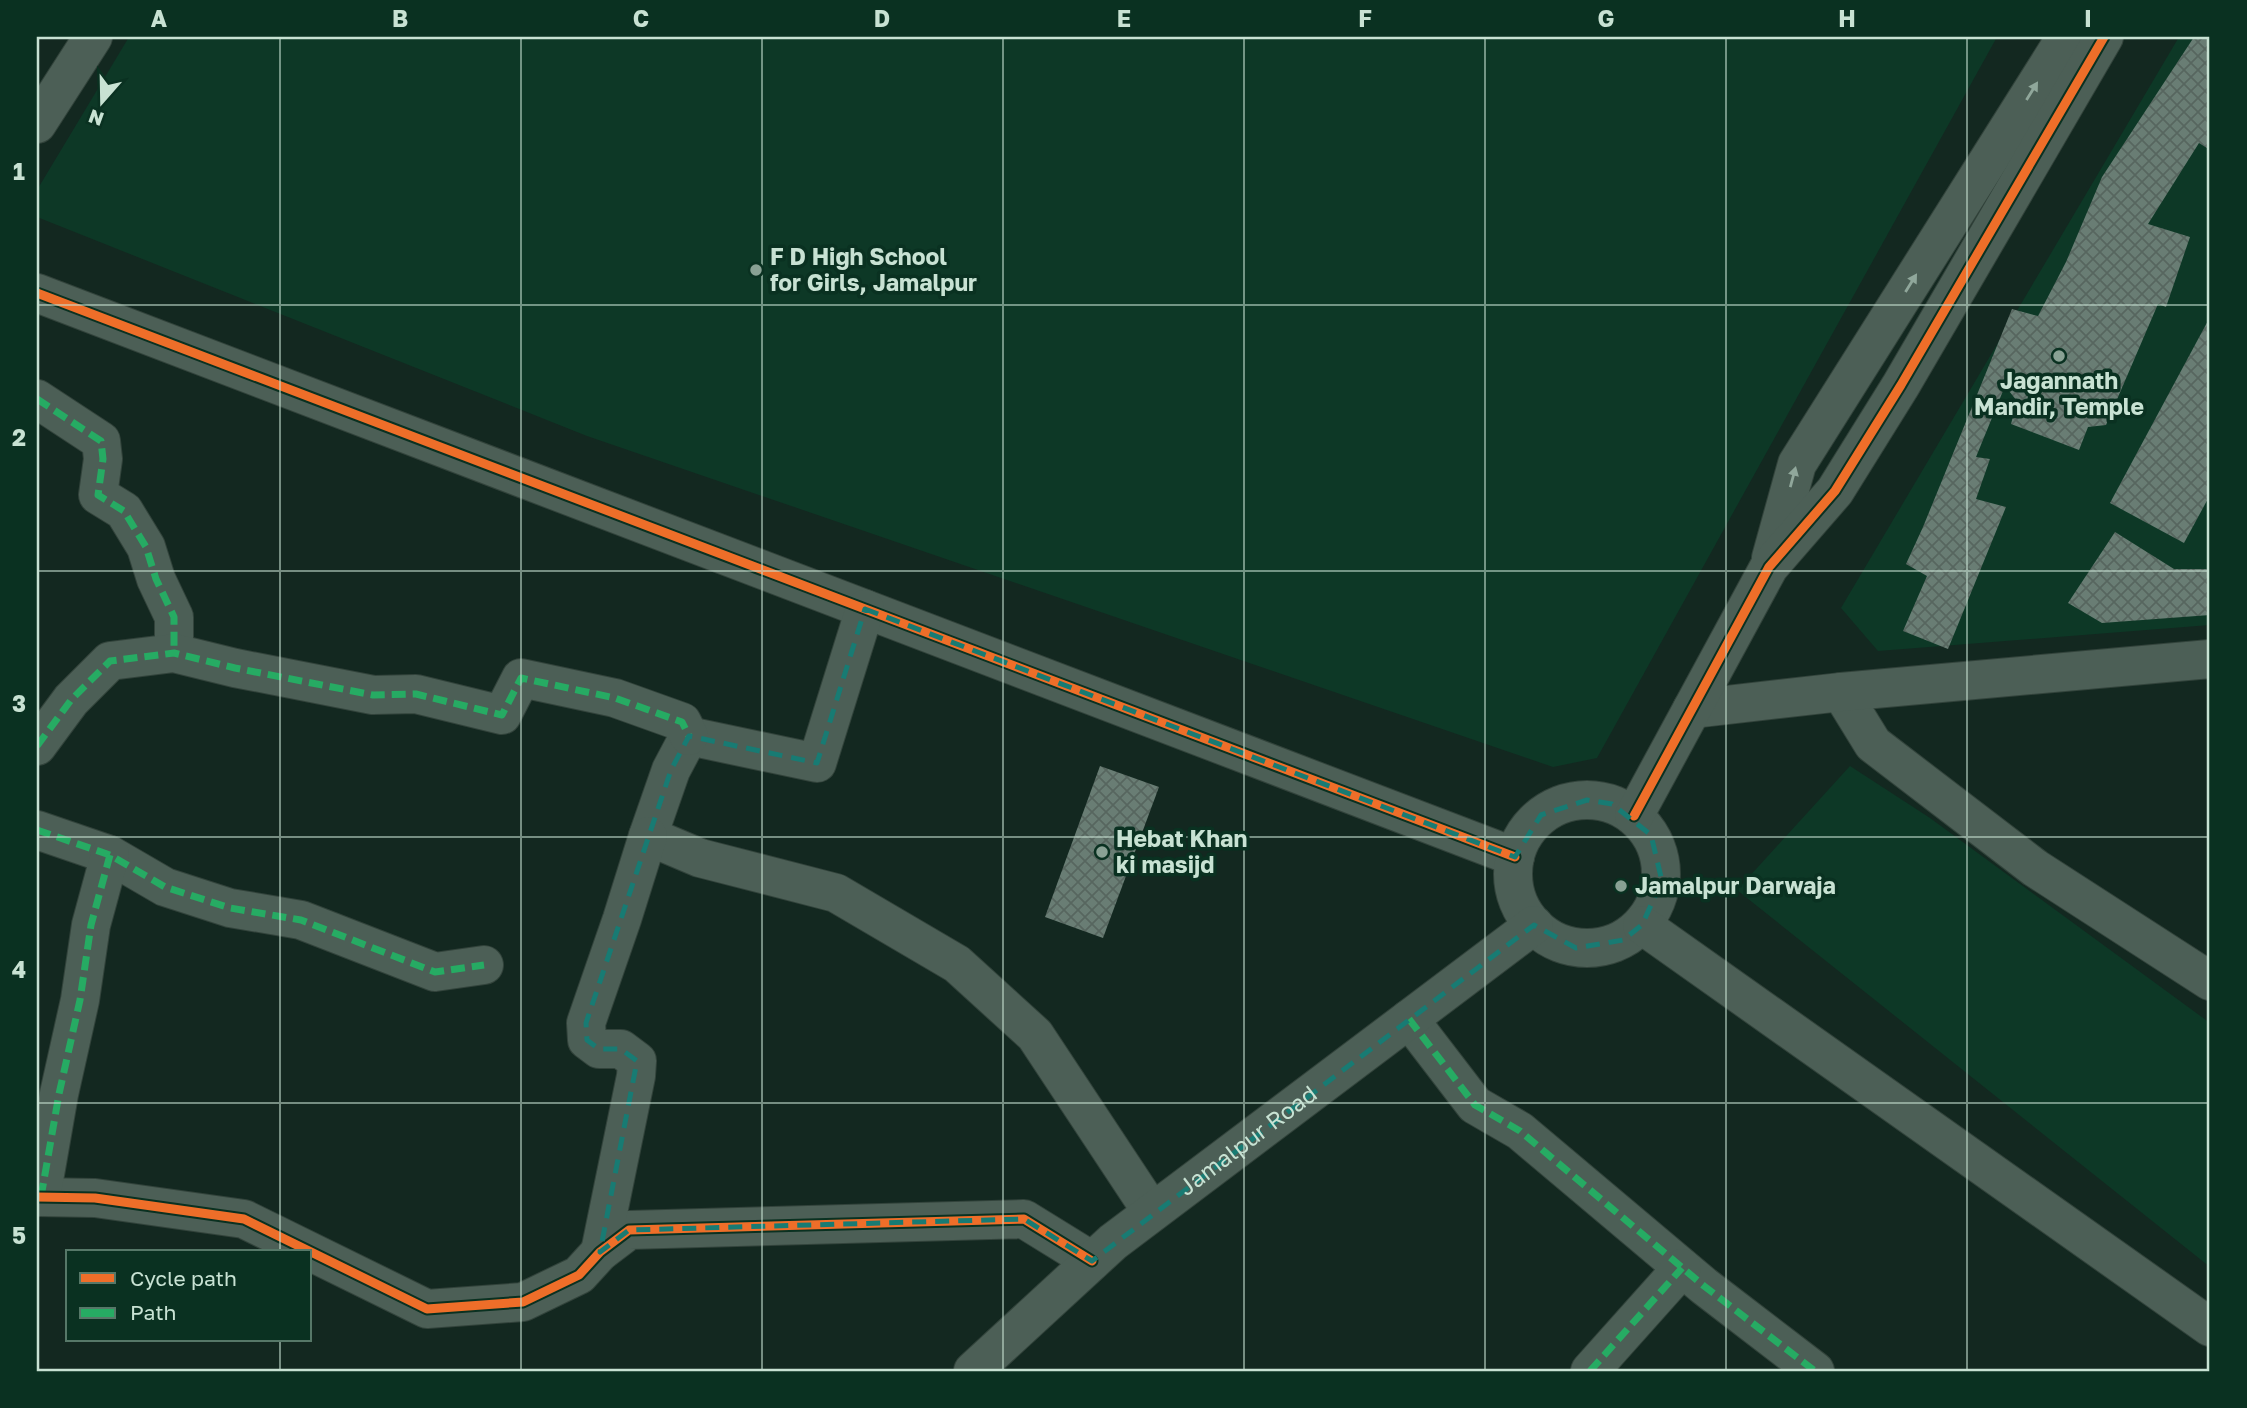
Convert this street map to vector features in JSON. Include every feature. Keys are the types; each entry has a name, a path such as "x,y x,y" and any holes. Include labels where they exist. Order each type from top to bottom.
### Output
{"street":[{"path":"37,124 93,37"},
{"path":"1769,567 1797,464 2066,37"},
{"path":"1634,816 1769,567 1835,491 1908,373 2104,37"},
{"path":"37,293 1515,857"},
{"path":"37,399 101,441 103,459 98,495 124,511 146,547 156,579 174,617 174,653"},
{"path":"689,736 817,763 865,609"},
{"path":"37,746 71,700 110,661 174,653 373,695 416,694 502,715 521,678 615,698 682,722 689,736"},
{"path":"1692,709 1840,692 2210,659"},
{"path":"1840,692 1873,744 2035,869 2210,981"},
{"path":"600,1252 637,1061 621,1049 600,1049 587,1040 586,1023 671,770 689,736"},
{"path":"1587,800 1612,804 1634,816 1651,835 1660,857 1662,881 1656,904 1642,925 1623,940 1600,947 1576,947 1552,940 1534,925 1519,905 1513,881 1515,857 1524,834 1541,815 1563,804 1587,800"},
{"path":"37,830 110,855 165,887 230,908 301,920 435,972 484,965"},
{"path":"648,836 700,858 836,893 957,964 1035,1035 1152,1212"},
{"path":"110,855 91,925 80,1000 39,1197 95,1198 244,1219 307,1250"},
{"name":"Jamalpur Road","path":"973,1371 1113,1242 1534,925"},
{"path":"1642,925 2210,1327"},
{"path":"1409,1020 1475,1105 1520,1132 1682,1268 1815,1371"},
{"path":"312,1252 427,1309 523,1302 579,1275 600,1252 629,1230 1024,1219 1092,1262"},
{"path":"1590,1371 1682,1268"}],"highlighted area":[{"path":"865,609 1515,857 1541,815 1587,800 1612,804 1651,835 1662,881 1642,925 1623,940 1576,948 1534,925 1092,1261 1024,1219 629,1230 600,1252 637,1061 621,1049 599,1049 587,1040 586,1023 671,770 689,736 817,763"}],"shaded area":[{"path":"129,37 1997,37 1597,758 1553,767 587,436 37,217 37,190"},
{"path":"2179,37 2210,37 2210,625 1878,651 1841,608"},
{"path":"1850,766 1930,818 2210,1023 2210,1267 1737,890"}],"building":[{"path":"2194,37 2210,37 2210,150 2199,143 2148,224 2190,237 2166,307 2158,304 2106,425 2088,427 2079,450 2011,424 2017,401 2005,386 1976,457 1990,459 1976,499 2006,507 1948,649 1903,631 1927,576 1906,564 2012,309 2038,316 2066,262 2102,177"},
{"path":"2210,317 2210,495 2184,543 2110,503"},
{"path":"2115,532 2174,569 2210,569 2210,615 2102,623 2068,603"},
{"name":"Hebat Khan ki masijd","path":"1100,766 1159,787 1103,938 1045,917"}],"marked path":[{"path":"37,399 101,441 103,459 98,495 124,511 146,547 156,579 174,617 174,653"},
{"path":"37,746 71,700 110,661 174,653 373,695 416,694 502,715 521,678 615,698 682,722 689,736"},
{"path":"37,830 110,855 165,887 230,908 301,920 435,972 484,965"},
{"path":"41,1197 59,1094 80,1000 91,925 110,855"},
{"path":"1409,1019 1475,1105 1520,1131 1704,1286 1815,1371"},
{"path":"1590,1371 1682,1268"}],"cycle path":[{"path":"1634,816 1769,567 1835,491 1901,385 2104,37"},
{"path":"37,293 1515,857"},
{"path":"37,1197 95,1198 244,1219 307,1250"},
{"path":"312,1252 427,1309 523,1302 579,1275 600,1252 629,1230 1024,1219 1092,1261"}],"place":[{"name":"F D High School for Girls, Jamalpur","path":"756,270"},
{"name":"Jagannath Mandir, Temple","path":"2059,356"},
{"name":"Hebat Khan ki masijd","path":"1102,852"},
{"name":"Jamalpur Darwaja","path":"1621,886"}]}
